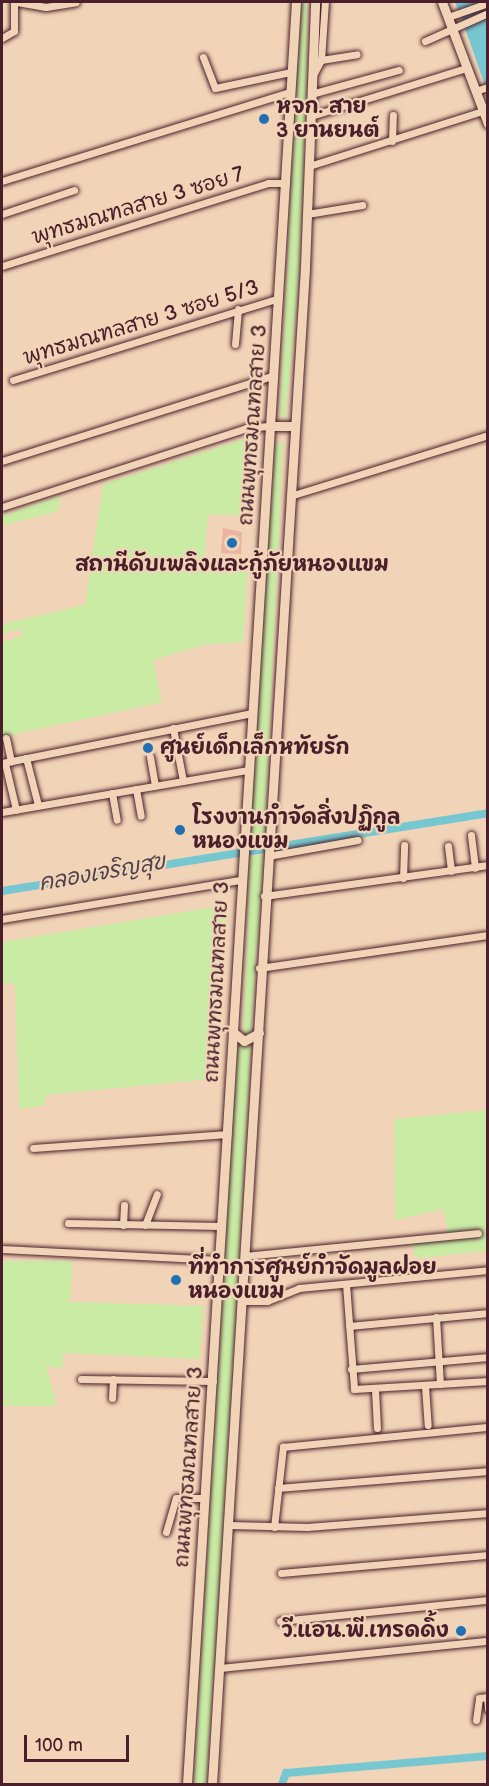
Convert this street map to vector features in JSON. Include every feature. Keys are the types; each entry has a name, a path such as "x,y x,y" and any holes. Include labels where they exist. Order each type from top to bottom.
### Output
{"main road":[{"name":"ถนนพุทธมณฑลสาย 3","path":"187,1785 296,2"},
{"name":"ถนนพุทธมณฑลสาย 3","path":"212,1785 259,1033 259,968 307,214 315,2"},
{"path":"442,2 466,68 483,93 482,111 488,124"},
{"path":"271,426 294,426"},
{"path":"232,1032 244,1041 259,1033"}],"street":[{"path":"2,38 14,31 15,2 46,8 76,2"},
{"path":"312,77 321,60 325,2"},
{"path":"448,17 488,3"},
{"path":"425,41 452,27 488,13"},
{"path":"321,60 357,54"},
{"path":"204,57 215,88 291,72"},
{"path":"311,116 466,68"},
{"path":"311,93 399,70"},
{"path":"2,181 290,92"},
{"path":"309,166 482,111"},
{"path":"392,141 393,115"},
{"name":"พุทธมณฑลสาย 3 ซอย 7","path":"2,266 268,183 286,183"},
{"path":"2,214 74,190"},
{"path":"307,214 362,205"},
{"name":"พุทธมณฑลสาย 3 ซอย 5/3","path":"13,380 279,298"},
{"path":"236,344 238,309"},
{"path":"2,461 274,375"},
{"path":"2,507 246,429 271,426"},
{"path":"290,496 488,435"},
{"path":"6,763 252,712"},
{"path":"173,728 183,781"},
{"path":"6,738 6,763 16,810"},
{"path":"150,757 155,786"},
{"path":"27,758 38,805"},
{"path":"2,812 248,770"},
{"path":"136,789 141,816"},
{"path":"112,794 117,820"},
{"path":"471,835 475,868"},
{"path":"268,852 358,840"},
{"path":"403,878 404,845"},
{"path":"448,846 451,871"},
{"path":"264,896 488,865"},
{"path":"2,919 241,880"},
{"path":"259,968 488,935"},
{"path":"33,1148 227,1134"},
{"path":"145,1225 157,1194"},
{"path":"123,1225 124,1205"},
{"path":"68,1223 221,1226"},
{"path":"245,1256 477,1233"},
{"path":"2,1250 220,1260"},
{"path":"243,1301 346,1284 488,1270"},
{"path":"346,1284 354,1389 375,1390 488,1381"},
{"path":"349,1326 488,1313"},
{"path":"436,1317 440,1384"},
{"path":"351,1369 488,1357"},
{"path":"81,1379 213,1381"},
{"path":"112,1398 113,1379"},
{"path":"425,1386 428,1425"},
{"path":"375,1390 377,1428"},
{"path":"274,1527 279,1454 289,1445 488,1427"},
{"path":"278,1488 488,1471"},
{"path":"166,1532 176,1498 206,1498"},
{"path":"230,1525 274,1527 488,1513"},
{"path":"281,1573 488,1555"},
{"path":"280,1621 488,1600"},
{"path":"220,1668 488,1641"},
{"path":"476,1720 479,1698 487,1697 488,1709"}],"green space":[{"path":"300,2 307,2 307,78 300,268 285,421 280,414"},
{"path":"255,436 249,516 208,514 203,572 248,560 243,642 208,644 153,660 162,702 2,737 2,642 23,636 21,629 2,634 2,624 85,605 103,484"},
{"path":"283,442 264,847 249,846 275,444"},
{"path":"60,496 58,511 2,526 2,516"},
{"path":"264,855 251,1032 243,1037 250,856"},
{"path":"227,905 219,1078 46,1095 45,1105 19,1109 15,984 2,983 2,942"},
{"path":"237,1044 251,1045 225,1512 206,1784 194,1784"},
{"path":"487,1110 487,1251 415,1258 413,1243 448,1232 443,1209 395,1220 394,1119"},
{"path":"2,1261 72,1261 70,1302 203,1306 200,1359 63,1353 63,1368 46,1366 57,1406 2,1406"}],"water":[{"path":"455,2 487,2 487,91 467,34"}],"building":[{"name":"สถานีดับเพลิงและกู้ภัยหนองแขม","path":"223,528 242,532 241,554 221,553"}],"waterway":[{"name":"คลองเจริญสุข","path":"2,891 488,813"},
{"path":"282,1784 286,1773 488,1756"}],"place":[{"name":"หจก. สาย 3 ยานยนต์","path":"264,119"},
{"name":"สถานีดับเพลิงและกู้ภัยหนองแขม","path":"232,543"},
{"name":"ศูนย์เด็กเล็กหทัยรัก","path":"148,748"},
{"name":"โรงงานกำจัดสิ่งปฏิกูล หนองแขม","path":"180,830"},
{"name":"ที่ทำการศูนย์กำจัดมูลฝอย หนองแขม","path":"176,1280"},
{"name":"วี.แอน.พี.เทรดดิ้ง","path":"461,1631"}]}
